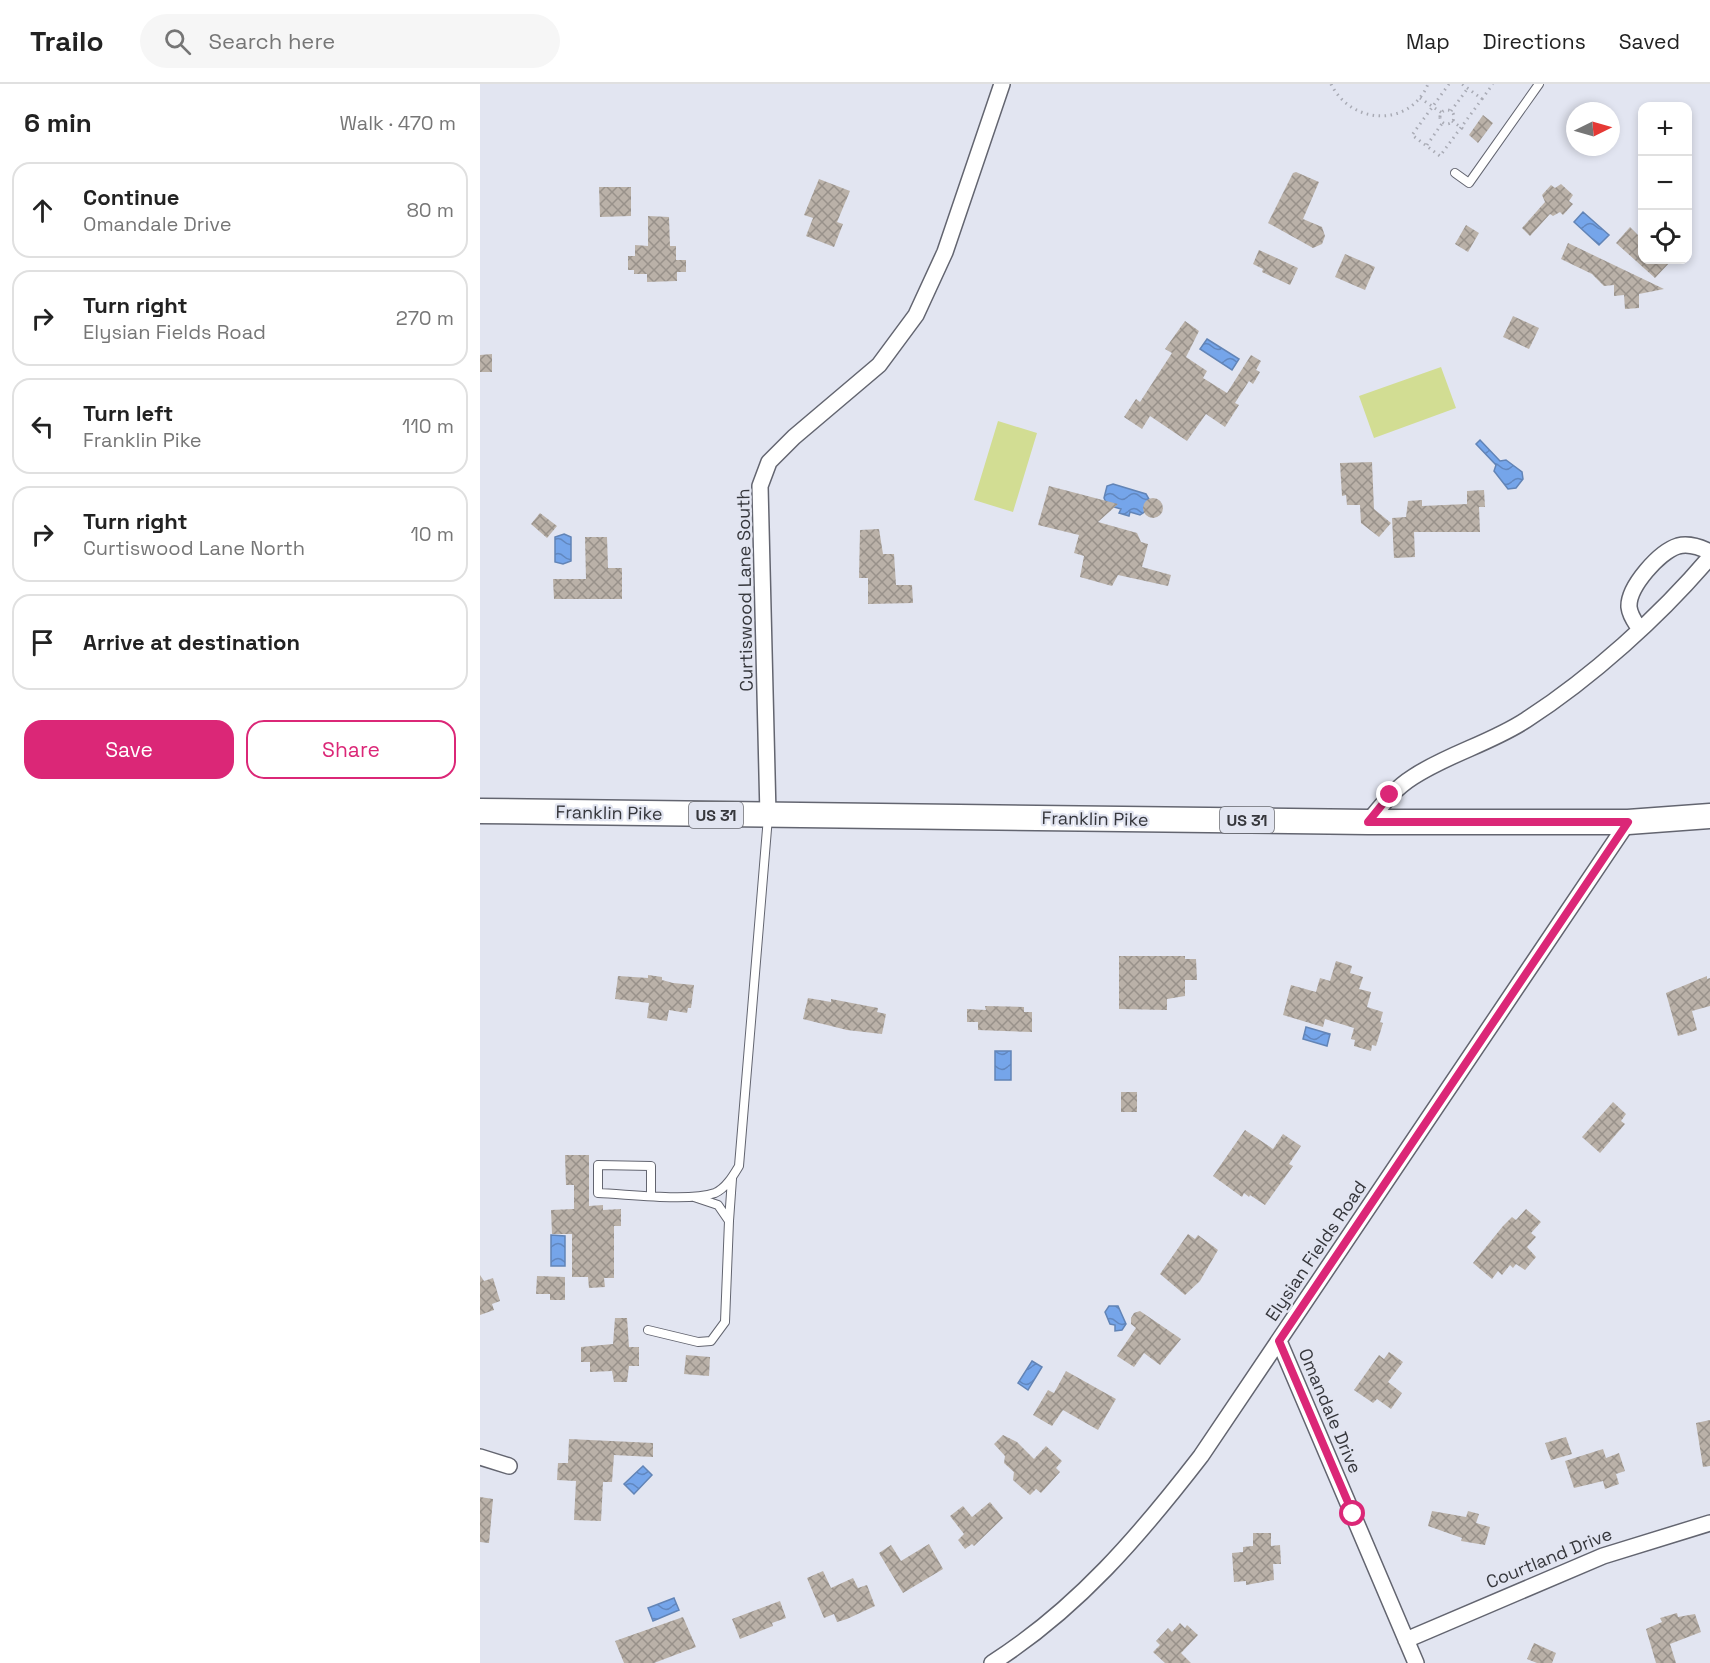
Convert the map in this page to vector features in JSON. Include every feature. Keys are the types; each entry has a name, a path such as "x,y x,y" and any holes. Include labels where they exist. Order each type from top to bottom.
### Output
{"main road":[{"name":"Franklin Pike","path":"480,811 1368,822 1628,822 1710,816"}],"street":[{"name":"Curtiswood Lane South","path":"768,815 760,486 764,472 769,462 794,437 879,365 916,315 945,252 1002,84"},
{"path":"1639,628 1629,608 1630,595 1646,572 1677,546 1689,545 1710,552"},
{"path":"1368,822 1390,795 1407,781 1526,720 1596,666 1639,628 1710,557"},
{"name":"Elysian Fields Road","path":"992,1663 1023,1644 1066,1608 1126,1548 1201,1456 1628,822"},
{"name":"Omandale Drive","path":"1279,1341 1416,1663"},
{"path":"480,1457 509,1466"},
{"name":"Courtland Drive","path":"1406,1640 1603,1556 1710,1523"}],"lane":[{"path":"1455,173 1469,183 1539,84"},
{"path":"651,1195 651,1166 598,1165 598,1193 693,1197 716,1192 732,1179 739,1166 748,1084 768,815"},
{"path":"648,1330 699,1342 711,1341 725,1322 732,1179"},
{"path":"693,1197 718,1206 729,1221"}],"path":[{"path":"1331,84 1341,101 1349,108 1371,116 1397,114 1414,105 1428,84"},
{"path":"1449,84 1412,135 1440,156 1493,84"},
{"path":"1462,84 1482,99"},
{"path":"1452,121 1451,112 1468,88"},
{"path":"1420,98 1442,113 1451,112"},
{"path":"1426,146 1443,122 1442,113"},
{"path":"1443,122 1452,121 1466,131"}],"green space":[{"path":"1441,367 1456,408 1374,438 1359,396"},
{"path":"998,421 1037,433 1013,512 974,500"}],"water":[{"path":"1583,212 1609,235 1599,245 1574,222"},
{"path":"1207,339 1239,359 1232,370 1200,349"},
{"path":"1480,440 1500,461 1506,460 1522,472 1523,479 1516,488 1508,489 1494,471 1496,465 1476,444"},
{"path":"1113,484 1146,494 1149,499 1146,511 1140,515 1130,512 1129,516 1119,513 1121,509 1107,505 1104,498 1107,486"},
{"path":"564,534 571,537 571,561 563,564 555,562 555,537"},
{"path":"1306,1027 1330,1034 1327,1046 1303,1039"},
{"path":"995,1051 1011,1051 1011,1080 995,1080"},
{"path":"551,1235 565,1236 565,1266 551,1266"},
{"path":"1109,1306 1118,1306 1126,1324 1122,1330 1115,1331 1115,1325 1110,1324 1105,1312"},
{"path":"1032,1361 1042,1367 1028,1390 1018,1383"},
{"path":"643,1466 652,1475 634,1494 624,1484"},
{"path":"674,1598 679,1610 653,1621 648,1608"}],"building":[{"path":"1483,115 1493,123 1478,143 1469,135"},
{"path":"1296,172 1319,182 1303,219 1322,227 1325,236 1322,244 1313,248 1268,223 1293,173"},
{"path":"819,179 850,191 837,222 843,224 834,247 806,236 813,218 804,215"},
{"path":"1561,184 1573,195 1569,201 1573,204 1563,215 1560,212 1553,216 1550,214 1530,236 1522,228 1545,202 1542,195 1551,185 1555,188"},
{"path":"599,187 631,187 631,216 600,217"},
{"path":"648,216 669,217 670,246 676,246 676,260 686,260 686,272 677,272 677,281 647,282 647,274 634,274 634,270 628,270 628,256 635,256 635,245 648,246"},
{"path":"1466,225 1479,233 1468,252 1455,244"},
{"path":"1630,227 1638,235 1638,263 1616,243"},
{"path":"1568,243 1664,289 1639,294 1639,308 1625,309 1624,295 1614,296 1614,285 1604,286 1592,274 1561,259"},
{"path":"1259,250 1298,268 1290,285 1262,272 1263,269 1253,264"},
{"path":"1345,254 1375,267 1365,290 1335,277"},
{"path":"1639,264 1668,264 1655,278"},
{"path":"1513,316 1539,328 1529,349 1503,337"},
{"path":"1185,321 1199,331 1186,357 1207,371 1203,378 1227,393 1251,355 1261,361 1256,370 1260,372 1253,384 1249,381 1235,403 1239,405 1225,427 1206,414 1187,441 1150,416 1142,429 1124,417 1136,399 1140,402 1172,353 1165,349"},
{"path":"492,354 492,372 480,372 480,355"},
{"path":"1372,462 1374,509 1391,523 1379,537 1361,523 1360,505 1347,505 1346,495 1342,496 1340,463"},
{"path":"1049,486 1118,504 1098,522 1137,533 1141,542 1148,544 1142,567 1171,575 1168,586 1118,575 1112,586 1080,577 1084,556 1074,553 1079,535 1038,525"},
{"path":"1484,490 1485,507 1479,507 1480,532 1414,532 1415,557 1394,558 1392,518 1406,517 1408,501 1422,500 1422,506 1467,504 1467,491"},
{"path":"1149,498 1157,498 1163,504 1163,512 1157,518 1149,518 1143,512 1143,504"},
{"path":"540,513 557,526 547,538 531,524"},
{"path":"879,529 883,554 894,554 896,585 912,585 913,603 868,604 868,578 859,578 860,530"},
{"path":"585,537 607,537 608,568 622,568 622,599 554,599 553,579 586,579"},
{"path":"1119,956 1185,956 1185,959 1196,959 1197,980 1185,980 1185,996 1167,999 1167,1010 1119,1009"},
{"path":"1336,961 1352,966 1350,973 1363,977 1359,989 1371,992 1367,1007 1383,1012 1380,1022 1383,1023 1376,1046 1372,1045 1371,1051 1354,1046 1355,1040 1351,1039 1354,1028 1325,1019 1323,1027 1283,1015 1291,985 1316,992 1320,978 1330,981"},
{"path":"648,975 662,977 662,980 673,983 694,985 691,1008 688,1008 687,1013 669,1010 667,1021 647,1018 649,1003 615,999 618,976 648,978"},
{"path":"1707,976 1707,979 1710,978 1710,1006 1692,1011 1697,1030 1678,1036 1666,993"},
{"path":"808,998 831,1002 831,999 878,1008 877,1012 886,1014 882,1034 847,1030 803,1019"},
{"path":"985,1006 1024,1007 1024,1012 1032,1012 1032,1032 978,1030 978,1022 967,1022 967,1009 986,1010"},
{"path":"1121,1092 1137,1092 1137,1112 1121,1112"},
{"path":"1613,1102 1626,1114 1621,1121 1625,1124 1600,1153 1582,1137"},
{"path":"1245,1130 1273,1149 1283,1134 1301,1146 1289,1164 1293,1166 1265,1205 1250,1195 1249,1197 1244,1193 1242,1197 1213,1176"},
{"path":"565,1155 589,1155 589,1206 603,1205 603,1210 621,1209 621,1226 614,1226 614,1278 604,1278 605,1287 589,1288 588,1277 572,1277 572,1234 552,1234 551,1210 574,1209 574,1185 566,1185"},
{"path":"1526,1209 1541,1222 1531,1233 1536,1237 1527,1247 1536,1257 1525,1270 1516,1264 1513,1268 1510,1265 1502,1275 1498,1271 1492,1279 1473,1263 1503,1226 1512,1217 1516,1220"},
{"path":"1188,1234 1195,1239 1198,1235 1218,1250 1200,1281 1185,1295 1160,1274"},
{"path":"480,1275 484,1281 493,1278 500,1301 492,1304 494,1310 480,1315"},
{"path":"537,1276 565,1277 565,1300 550,1300 550,1294 536,1294"},
{"path":"1140,1311 1181,1339 1160,1365 1144,1353 1134,1367 1117,1356 1136,1328 1131,1324 1131,1318 1134,1313"},
{"path":"615,1318 627,1318 629,1347 639,1347 639,1366 629,1366 627,1382 614,1382 612,1371 590,1372 590,1362 581,1362 581,1347 613,1344"},
{"path":"1389,1352 1403,1362 1388,1382 1402,1393 1391,1409 1377,1399 1373,1403 1354,1390 1379,1355 1384,1359"},
{"path":"686,1355 710,1357 709,1376 684,1374"},
{"path":"1066,1371 1116,1399 1098,1430 1063,1410 1052,1426 1033,1415 1048,1390 1054,1393"},
{"path":"1710,1420 1710,1466 1703,1467 1696,1423"},
{"path":"1003,1435 1017,1442 1034,1459 1046,1446 1062,1461 1056,1468 1060,1472 1041,1493 1036,1489 1030,1495 1013,1480 1014,1472 1004,1463 1005,1456 994,1444"},
{"path":"1566,1437 1572,1454 1551,1460 1545,1443"},
{"path":"569,1439 653,1443 653,1457 614,1455 612,1482 603,1482 601,1521 574,1520 576,1481 557,1480 558,1463 568,1463"},
{"path":"1603,1449 1606,1458 1619,1453 1625,1471 1616,1474 1619,1484 1605,1489 1603,1481 1574,1488 1565,1461"},
{"path":"480,1497 493,1499 489,1543 480,1542"},
{"path":"990,1502 1003,1518 974,1546 972,1544 965,1549 958,1540 964,1534 950,1516 963,1506 972,1517"},
{"path":"1432,1511 1466,1517 1468,1511 1479,1514 1476,1523 1490,1527 1485,1545 1461,1541 1462,1538 1428,1526"},
{"path":"1253,1533 1271,1533 1271,1546 1280,1545 1281,1564 1273,1564 1274,1580 1246,1585 1246,1581 1234,1582 1232,1553 1243,1552 1243,1547 1253,1546"},
{"path":"929,1544 943,1569 903,1593 879,1553 891,1545 901,1561"},
{"path":"823,1571 831,1588 853,1578 858,1588 867,1585 875,1606 837,1622 834,1614 824,1618 807,1578"},
{"path":"780,1601 786,1618 772,1623 773,1626 740,1639 732,1619"},
{"path":"1677,1613 1678,1617 1695,1614 1701,1632 1670,1644 1676,1663 1656,1663 1646,1629 1662,1622 1660,1618"},
{"path":"683,1617 696,1647 654,1663 624,1663 615,1641"},
{"path":"1180,1623 1185,1628 1187,1625 1198,1635 1181,1653 1191,1663 1165,1663 1153,1652 1160,1645 1156,1641 1168,1628 1172,1632"},
{"path":"1534,1643 1556,1653 1552,1663 1537,1663 1527,1659"}],"route":[{"path":"1353,1514 1279,1341 1628,822 1368,822 1390,795"}]}
